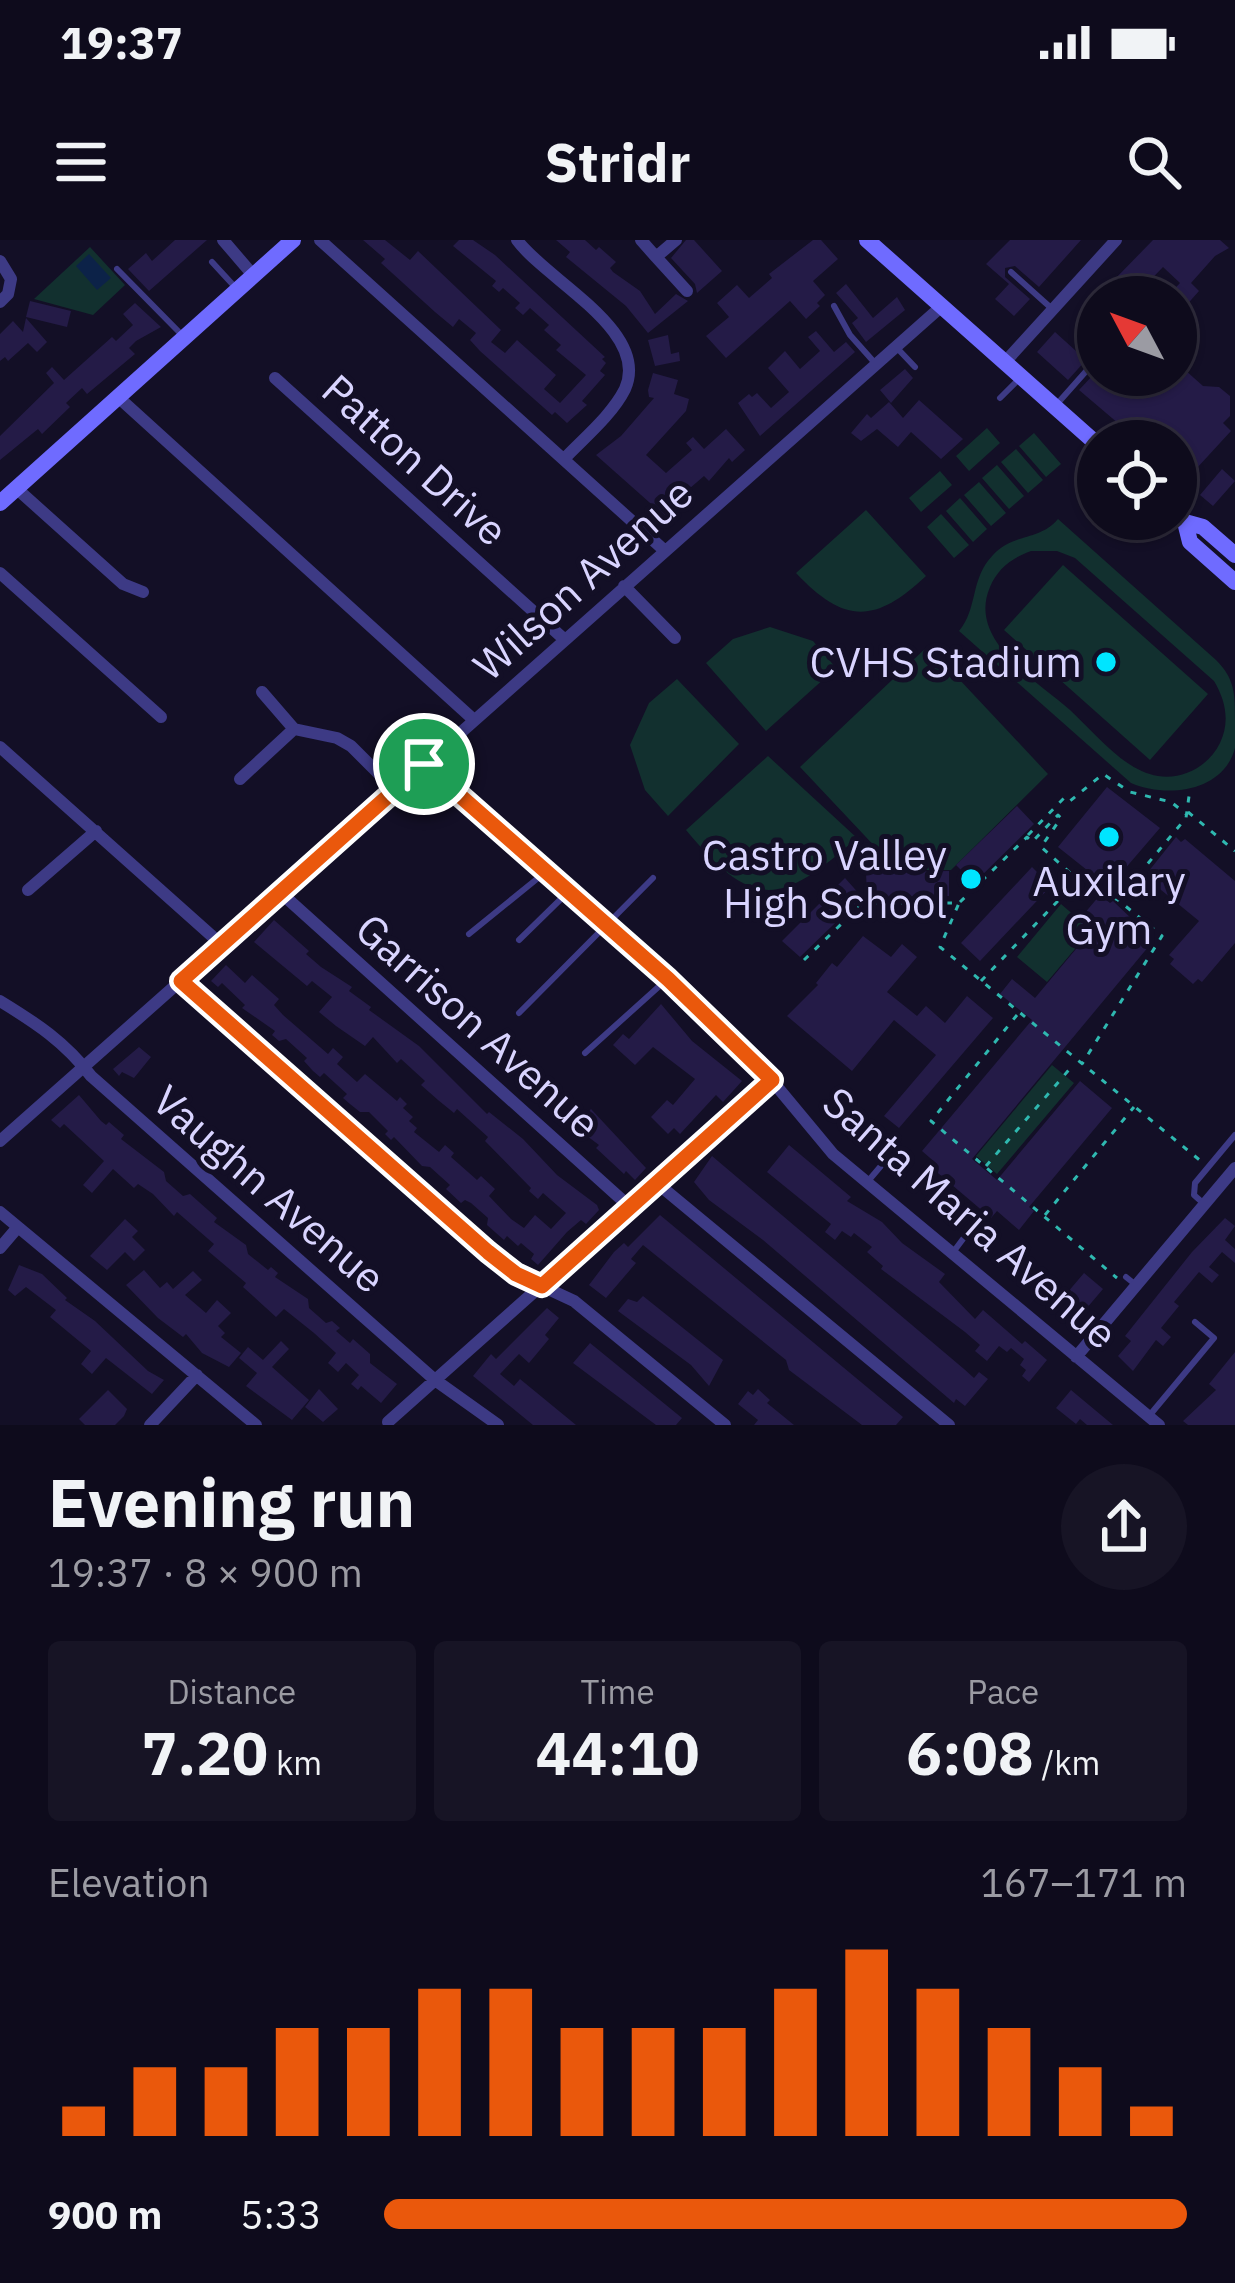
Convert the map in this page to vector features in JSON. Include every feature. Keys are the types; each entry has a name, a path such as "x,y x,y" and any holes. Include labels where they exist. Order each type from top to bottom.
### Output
{"main road":[{"path":"0,503 293,240"},
{"path":"867,240 1077,427"},
{"path":"1197,525 1235,556"},
{"path":"1189,540 1235,582"}],"street":[{"path":"223,240 253,275"},
{"path":"320,240 664,550"},
{"path":"517,240 614,330 628,355 629,374 622,393 564,459"},
{"path":"641,240 687,291"},
{"path":"656,257 676,240"},
{"path":"1005,362 1116,240"},
{"path":"0,302 10,288 4,267"},
{"name":"Wilson Avenue","path":"2,1135 942,306"},
{"name":"Patton Drive","path":"275,378 565,640"},
{"path":"118,397 474,720"},
{"path":"16,488 123,584 142,592"},
{"path":"0,574 161,717"},
{"path":"624,586 675,638"},
{"path":"262,692 294,729 337,738 351,746 394,789"},
{"path":"240,779 294,729"},
{"path":"0,747 222,945"},
{"name":"Santa Maria Avenue","path":"424,764 758,1054 814,1135 866,1183 1154,1420"},
{"path":"28,890 96,831"},
{"name":"Garrison Avenue","path":"281,893 631,1208"},
{"path":"181,981 488,1252 516,1274 588,1312 724,1425"},
{"name":"Vaughn Avenue","path":"0,1001 43,1026 436,1380 498,1425"},
{"path":"388,1422 772,1080"},
{"path":"1076,1357 1131,1284 1235,1168"},
{"path":"658,1184 949,1425"},
{"path":"0,1212 256,1425"},
{"path":"0,1249 18,1227"},
{"path":"150,1425 196,1376"}],"lane":[{"path":"212,262 238,290"},
{"path":"117,269 184,338"},
{"path":"1011,272 1053,309"},
{"path":"834,306 850,335 876,365"},
{"path":"896,347 915,367"},
{"path":"1000,398 1021,377"},
{"path":"1054,407 1077,381"},
{"path":"470,934 545,872"},
{"path":"519,1013 653,878"},
{"path":"519,940 569,892"},
{"path":"585,1053 668,979"},
{"path":"1205,1204 1194,1195 1195,1183 1235,1135"},
{"path":"866,1183 886,1160"},
{"path":"951,1254 963,1239"},
{"path":"1154,1420 1214,1338 1196,1322"}],"path":[{"path":"1208,1167 940,947 959,903 1064,797 1077,798 1103,774 1130,792 1172,802 1235,851"},
{"path":"1118,900 1186,812 1190,789"},
{"path":"985,1167 1078,1063 1162,935 1118,900 1078,880 1041,847 1061,818 1058,815 1032,842 1027,836"},
{"path":"981,981 1078,880"},
{"path":"804,960 863,903 959,903"},
{"path":"1018,1013 931,1120 1131,1284"},
{"path":"1044,1216 1133,1107"}],"green space":[{"path":"90,247 125,285 93,315 34,299"},
{"path":"987,428 1000,443 969,471 956,456"},
{"path":"1034,433 1061,464 1046,477 1019,446"},
{"path":"1016,449 1043,480 1028,493 1001,462"},
{"path":"997,465 1024,496 1009,509 982,478"},
{"path":"940,471 952,485 921,512 909,498"},
{"path":"979,482 1006,513 991,526 964,495"},
{"path":"960,498 987,529 973,542 946,511"},
{"path":"866,510 926,576 891,603 860,612 829,602 796,573"},
{"path":"941,514 969,545 954,558 927,527"},
{"path":"1058,519 1227,674 1234,695 1235,748 1218,775 1176,790 1131,783 959,631 981,573 993,555","holes":["1031,551 1057,551 1075,558 1214,681 1224,704 1225,727 1220,743 1202,765 1167,777 1133,767 1024,672 996,641 985,606 997,574"]},
{"name":"CVHS Stadium","path":"1063,565 1208,694 1150,760 1004,630"},
{"path":"770,627 813,641 836,668 766,731 706,663 733,639"},
{"path":"928,646 1048,774 951,870 897,870 800,767"},
{"path":"677,679 739,744 668,816 645,790 630,745 649,703"},
{"path":"768,756 857,838 808,877 768,890 731,875 686,830"},
{"path":"1061,904 1091,930 1047,982 1017,957"},
{"path":"1052,1065 1074,1083 997,1174 976,1156"}],"water":[{"path":"89,254 111,278 97,290 76,266"}],"building":[{"path":"175,240 207,240 149,291 128,269 146,253 152,261"},
{"path":"363,240 385,240 410,260 418,251 501,330 491,342 505,353 517,340 556,375 544,389 560,403 586,375 556,350 561,345 544,330 549,325 530,308 523,315 515,308 520,303 503,288 499,292 492,286 496,281 453,246 459,240 473,240 495,255 605,357 600,371 605,375 582,401 587,405 567,423 555,412 552,415 480,351 470,340 476,333 459,319 453,327 381,263 385,259"},
{"path":"556,240 585,240 596,250 599,247 616,262 610,268 613,272 640,291 655,314 676,294 688,301 648,333 626,306 566,257 570,252"},
{"path":"686,240 694,240 722,271 697,293 695,284 671,258"},
{"path":"813,240 821,240 838,259 813,281 825,295 817,303 820,306 806,319 790,301 726,358 706,336 729,317 717,303 737,285 749,298 772,278 769,274"},
{"path":"1010,240 1081,240 1039,287 1015,266 1005,268 1005,277 1030,299 1014,316 995,299 1009,284 986,264"},
{"path":"1153,240 1220,240 1229,248 1197,276 1173,276 1163,267 1154,276 1118,276"},
{"path":"846,284 873,318 897,297 905,310 866,342 852,323 858,318 836,293"},
{"path":"30,301 71,311 67,327 26,317"},
{"path":"135,303 161,327 136,341 129,348 135,354 87,394 82,388 42,434 38,429 0,460 0,436 54,383 46,373 52,367 64,380 112,337 116,341 133,325 123,314"},
{"path":"26,318 47,342 37,352 28,343 8,361 5,357 0,361 0,334 13,321 23,332"},
{"path":"816,331 834,352 846,342 855,352 760,436 738,403 757,393 771,408 789,392 768,368 785,351 800,369 820,351 808,337"},
{"path":"1055,332 1077,352 1077,370 1068,380 1037,352"},
{"path":"668,335 671,354 679,352 680,361 655,366 648,340"},
{"path":"905,369 913,378 891,403 880,390"},
{"path":"653,373 678,380 674,394 689,399 686,411 646,455 666,473 692,450 686,443 693,437 704,449 726,429 745,450 732,462 729,458 709,481 704,476 689,489 694,493 667,518 596,455 621,436 654,398 648,390"},
{"path":"1197,381 1230,396 1230,416 1223,423 1231,431 1197,468 1197,420 1114,420 1086,396 1197,396"},
{"path":"919,400 963,439 941,459 911,432 898,447 877,429 861,441 851,433 867,414 871,418 889,402 903,418"},
{"path":"1222,469 1235,481 1213,506 1200,495"},
{"name":"Auxilary Gym","path":"1107,787 1160,828 1117,878 1102,882 1058,847"},
{"path":"1017,806 1034,824 974,883 956,865"},
{"path":"1176,837 1181,842 1185,839 1235,881 1235,943 1202,982 1198,979 1193,984 1170,964 1174,959 1169,955 1199,921 1155,885 1158,881 1148,872"},
{"path":"1032,867 1051,886 980,961 961,943"},
{"path":"949,871 949,896 867,897 866,872"},
{"path":"845,878 862,897 800,957 782,941"},
{"path":"1100,895 1113,901 1154,940 972,1159 997,1180 1080,1081 1112,1108 1029,1207 1034,1211 1019,1230 997,1211 991,1218 932,1168 937,1164 922,1151 1032,1020 1000,994 1012,979 1035,998 1091,931 1078,921"},
{"path":"274,920 321,967 352,987 349,991 369,1010 419,1046 487,1114 523,1139 557,1175 597,1205 599,1210 586,1224 581,1220 538,1265 531,1259 534,1254 507,1236 504,1240 471,1203 461,1203 446,1189 450,1185 430,1167 422,1166 394,1137 391,1140 369,1112 360,1112 343,1098 347,1094 324,1073 320,1077 313,1071 304,1061 307,1058 286,1039 279,1041 272,1035 275,1031 242,1008 245,1005 222,983 218,987 211,981 226,965 245,983 252,975 279,999 274,1005 283,1015 328,1054 333,1048 343,1057 337,1064 357,1082 365,1074 397,1101 400,1097 413,1117 409,1121 417,1128 414,1132 439,1152 445,1145 454,1153 451,1157 477,1180 481,1176 495,1189 489,1196 511,1219 524,1228 535,1215 551,1229 566,1213 543,1193 538,1199 529,1191 485,1141 488,1137 457,1109 454,1113 438,1100 421,1085 425,1081 401,1059 397,1063 373,1037 365,1046 319,1012 332,997 312,981 307,986 254,942"},
{"path":"863,936 891,957 902,944 917,957 887,992 917,1016 926,1006 945,1023 967,996 993,1018 899,1128 884,1116 936,1055 894,1020 852,1071 787,1016 832,963 837,967"},
{"path":"661,1004 692,1041 742,1081 723,1102 716,1095 680,1134 674,1128 668,1134 651,1117 667,1100 673,1105 695,1079 653,1047 635,1065 613,1045 623,1034 629,1039"},
{"path":"139,1047 151,1057 134,1078 122,1072 119,1076 113,1069"},
{"path":"79,1095 101,1121 109,1122 124,1135 121,1139 164,1172 166,1181 183,1196 190,1194 217,1218 214,1222 246,1245 248,1254 268,1270 271,1267 278,1273 275,1277 308,1299 309,1308 326,1323 332,1321 340,1328 336,1331 370,1354 370,1363 397,1384 381,1403 361,1386 358,1390 351,1384 359,1375 346,1363 338,1372 328,1363 336,1353 314,1333 284,1309 276,1317 243,1287 246,1283 208,1251 214,1244 177,1212 174,1216 153,1194 138,1184 134,1188 113,1169 92,1193 83,1185 104,1161 64,1124 60,1128 51,1120"},
{"path":"591,1109 646,1168 635,1180 575,1127"},
{"path":"789,1145 851,1197 847,1201 882,1222 945,1274 939,1282 975,1319 983,1310 1047,1360 1029,1382 1022,1376 1024,1359 1011,1348 1007,1352 999,1346 987,1361 975,1351 980,1345 881,1269 867,1252 872,1247 854,1233 851,1237 842,1231 835,1240 825,1232 831,1224 767,1172"},
{"path":"712,1156 974,1378 979,1372 988,1379 965,1406 956,1399 954,1403 763,1240 709,1200 694,1182"},
{"path":"660,1215 903,1417 896,1425 862,1425 789,1370 786,1360 643,1245 631,1259 636,1263 606,1298 589,1285 614,1252 624,1243 628,1247"},
{"path":"1225,1218 1235,1226 1225,1240 1235,1249 1235,1263 1222,1252 1209,1267 1219,1275 1212,1283 1199,1272 1174,1302 1179,1306 1161,1328 1171,1337 1163,1346 1156,1340 1133,1371 1118,1356 1131,1341 1125,1336"},
{"path":"125,1219 138,1231 132,1237 145,1250 134,1261 125,1252 107,1270 90,1256"},
{"path":"19,1265 42,1274 65,1300 164,1380 152,1394 106,1358 92,1374 81,1364 91,1351 50,1317 56,1310 26,1287 15,1296 8,1290"},
{"path":"144,1270 160,1288 167,1282 173,1289 193,1271 202,1280 185,1295 206,1313 217,1300 231,1313 218,1326 225,1333 221,1337 241,1353 229,1367 202,1353 186,1334 183,1337 158,1318 126,1285"},
{"path":"1084,1273 1103,1289 1086,1309 1067,1293"},
{"path":"643,1296 723,1360 709,1386 691,1365 618,1311 628,1299 637,1302"},
{"path":"547,1308 559,1318 545,1335 549,1339 529,1363 519,1354 500,1374 514,1386 520,1379 576,1425 533,1425 473,1376 491,1354 496,1359"},
{"path":"281,1341 289,1349 272,1367 309,1400 292,1420 246,1386 257,1373 239,1358 248,1347 263,1360"},
{"path":"590,1343 682,1418 676,1425 656,1425 573,1363"},
{"path":"1235,1352 1235,1425 1188,1425 1183,1421 1216,1390 1209,1384"},
{"path":"319,1389 338,1409 323,1422 305,1407"},
{"path":"758,1389 794,1425 754,1425 758,1420 738,1404 748,1391 753,1395"},
{"path":"108,1390 127,1409 124,1416 115,1425 85,1425 79,1419"},
{"path":"1071,1390 1113,1425 1087,1425 1080,1419 1076,1424 1056,1408"}],"place":[{"name":"CVHS Stadium","path":"1106,662"},
{"name":"Auxilary Gym","path":"1109,837"},
{"name":"Castro Valley High School","path":"971,879"}],"route":[{"path":"424,764 668,979 772,1080 542,1286 516,1274 488,1252 181,981 424,764"}]}
